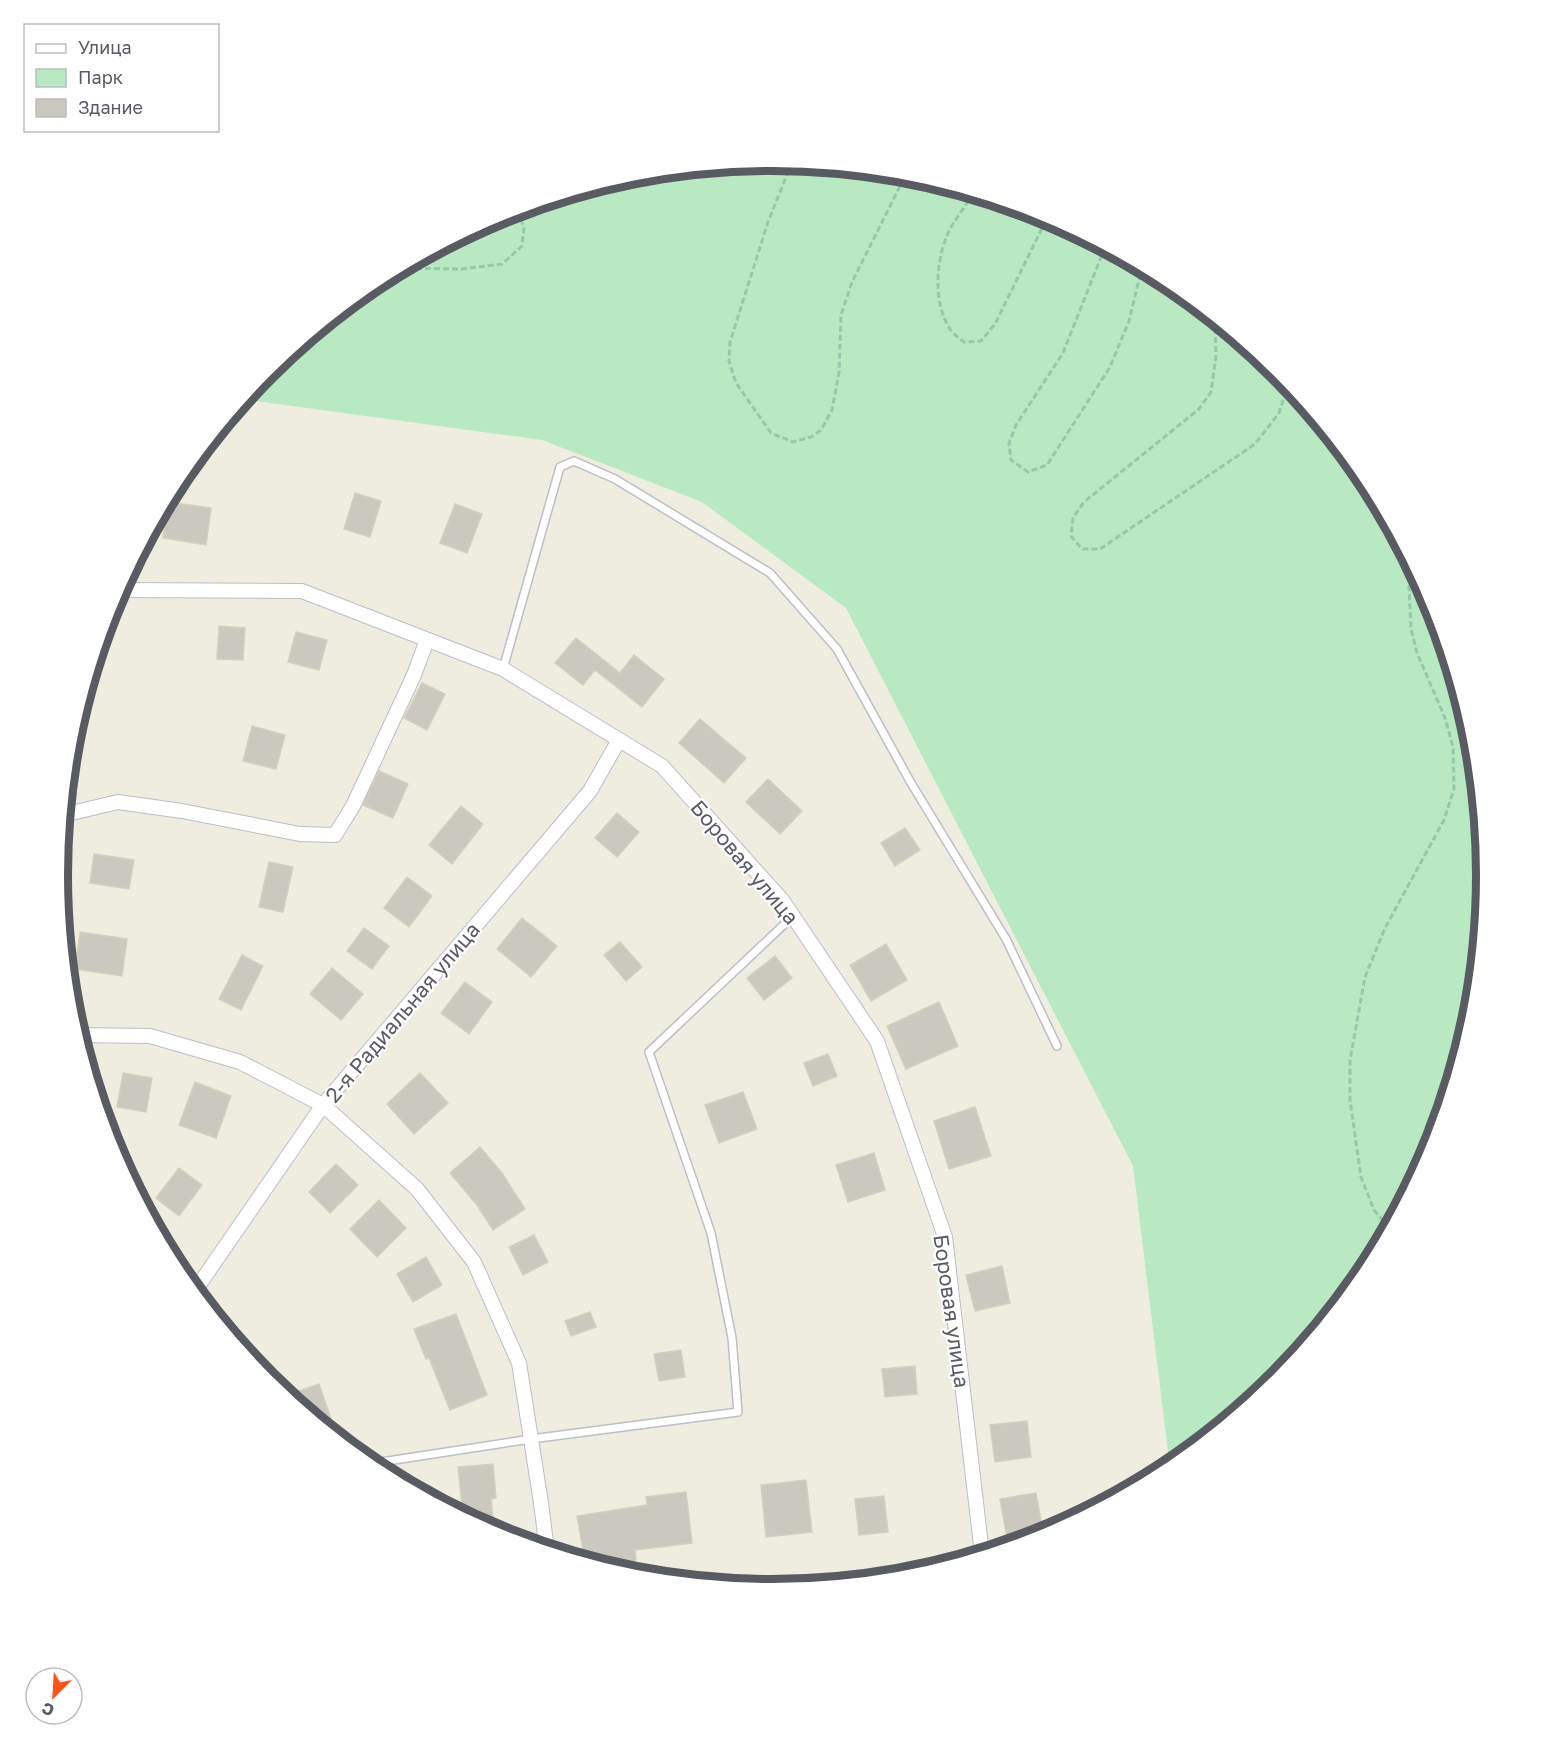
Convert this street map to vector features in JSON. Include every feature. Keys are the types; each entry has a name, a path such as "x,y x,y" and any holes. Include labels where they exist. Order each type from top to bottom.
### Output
{"street":[{"name":"Боровая улица","path":"128,590 302,591 503,669 662,766 782,900 878,1041 945,1237 981,1547"},
{"path":"71,813 118,802 182,811 300,834 335,835 353,806 414,675 427,640"},
{"name":"2-я Радиальная улица","path":"199,1285 323,1105 590,791 619,740"},
{"path":"86,1035 150,1036 240,1062 323,1105 417,1189 474,1262 519,1363 546,1542"}],"lane":[{"path":"503,669 560,467 574,460 615,479 770,573 837,649 912,783 1006,939 1057,1046"},
{"path":"383,1462 531,1439 738,1412 732,1338 711,1233 649,1052 793,916"}],"path":[{"path":"788,172 768,222 730,342 729,361 736,383 771,433 793,442 811,437 821,429 832,410 838,373 841,315 852,282 901,184"},
{"path":"970,200 950,230 939,264 937,286 943,315 951,330 964,342 981,341 995,324 1043,226"},
{"path":"415,268 462,269 502,264 522,246 524,228 521,218"},
{"path":"1102,254 1063,353 1016,425 1009,443 1011,460 1028,472 1047,465 1110,368 1129,321 1140,275"},
{"path":"1215,329 1216,356 1211,392 1199,409 1084,502 1073,518 1071,536 1082,549 1100,549 1255,444 1279,413 1285,394"},
{"path":"1384,1222 1374,1210 1361,1177 1350,1100 1350,1060 1365,977 1385,928 1444,820 1454,789 1453,747 1445,718 1417,653 1411,629 1409,577"}],"green space":[{"path":"772,171 818,173 863,177 909,185 998,208 1083,244 1124,265 1200,316 1269,377 1330,446 1357,484 1403,564 1422,606 1452,693 1462,738 1474,829 1476,875 1474,921 1462,1012 1452,1057 1422,1144 1403,1186 1357,1266 1330,1304 1269,1373 1200,1434 1169,1456 1133,1166 846,608 702,502 542,440 252,400 307,346 343,316 380,290 420,265 502,225 545,208 589,195 680,177"}],"building":[{"path":"355,493 381,501 370,537 344,529"},
{"path":"174,503 211,508 206,545 163,538 166,517"},
{"path":"455,504 482,514 467,553 440,543"},
{"path":"219,626 245,628 243,660 217,659"},
{"path":"296,632 327,640 319,670 288,662"},
{"path":"576,638 620,673 634,655 664,679 642,707 595,670 583,685 555,663"},
{"path":"422,683 445,694 427,730 404,718"},
{"path":"700,719 746,758 724,783 679,743"},
{"path":"252,726 285,735 276,769 243,761"},
{"path":"379,771 408,784 393,818 363,805"},
{"path":"768,779 802,811 780,834 746,802"},
{"path":"461,806 483,824 452,864 429,845"},
{"path":"617,813 639,832 617,857 595,838"},
{"path":"905,828 920,850 895,866 881,843"},
{"path":"94,854 134,860 129,889 90,883"},
{"path":"269,862 293,867 283,912 259,907"},
{"path":"407,877 432,896 409,927 384,908"},
{"path":"522,918 557,946 531,977 497,949"},
{"path":"364,928 389,946 372,969 347,951"},
{"path":"80,932 127,939 122,976 75,969"},
{"path":"620,942 642,967 626,981 604,955"},
{"path":"886,944 907,980 871,1001 850,965"},
{"path":"242,955 263,966 241,1010 219,999"},
{"path":"775,956 792,978 764,1000 747,978"},
{"path":"332,968 363,994 341,1020 310,994"},
{"path":"465,982 492,1002 469,1034 441,1013"},
{"path":"939,1002 958,1046 906,1069 887,1026"},
{"path":"828,1054 837,1076 813,1086 804,1063"},
{"path":"123,1073 152,1078 146,1112 117,1107"},
{"path":"420,1073 448,1103 414,1134 387,1104"},
{"path":"195,1082 231,1096 216,1138 179,1125"},
{"path":"743,1092 757,1129 719,1143 705,1105"},
{"path":"975,1107 991,1156 949,1169 934,1121"},
{"path":"480,1147 502,1173 525,1209 493,1230 477,1205 450,1173"},
{"path":"874,1153 885,1190 848,1202 836,1165"},
{"path":"336,1164 358,1185 330,1213 309,1192"},
{"path":"179,1168 202,1185 179,1216 156,1198"},
{"path":"379,1200 406,1228 377,1257 350,1229"},
{"path":"534,1235 548,1262 523,1275 509,1247"},
{"path":"426,1257 442,1285 413,1302 397,1274"},
{"path":"1002,1266 1010,1303 975,1311 966,1275"},
{"path":"590,1312 596,1327 571,1336 565,1321"},
{"path":"456,1314 487,1395 450,1410 429,1358 426,1359 414,1329"},
{"path":"681,1350 685,1377 659,1381 654,1354"},
{"path":"915,1366 917,1394 885,1397 882,1369"},
{"path":"319,1384 334,1426 307,1404 295,1393"},
{"path":"1027,1421 1031,1457 995,1462 990,1425"},
{"path":"493,1464 496,1498 491,1499 494,1521 462,1507 458,1467"},
{"path":"806,1480 812,1532 766,1537 761,1485"},
{"path":"686,1492 692,1543 635,1550 636,1560 621,1562 584,1553 577,1516 647,1505 646,1497"},
{"path":"1036,1493 1042,1525 1007,1538 1000,1499"},
{"path":"884,1496 888,1532 859,1535 855,1499"}]}
